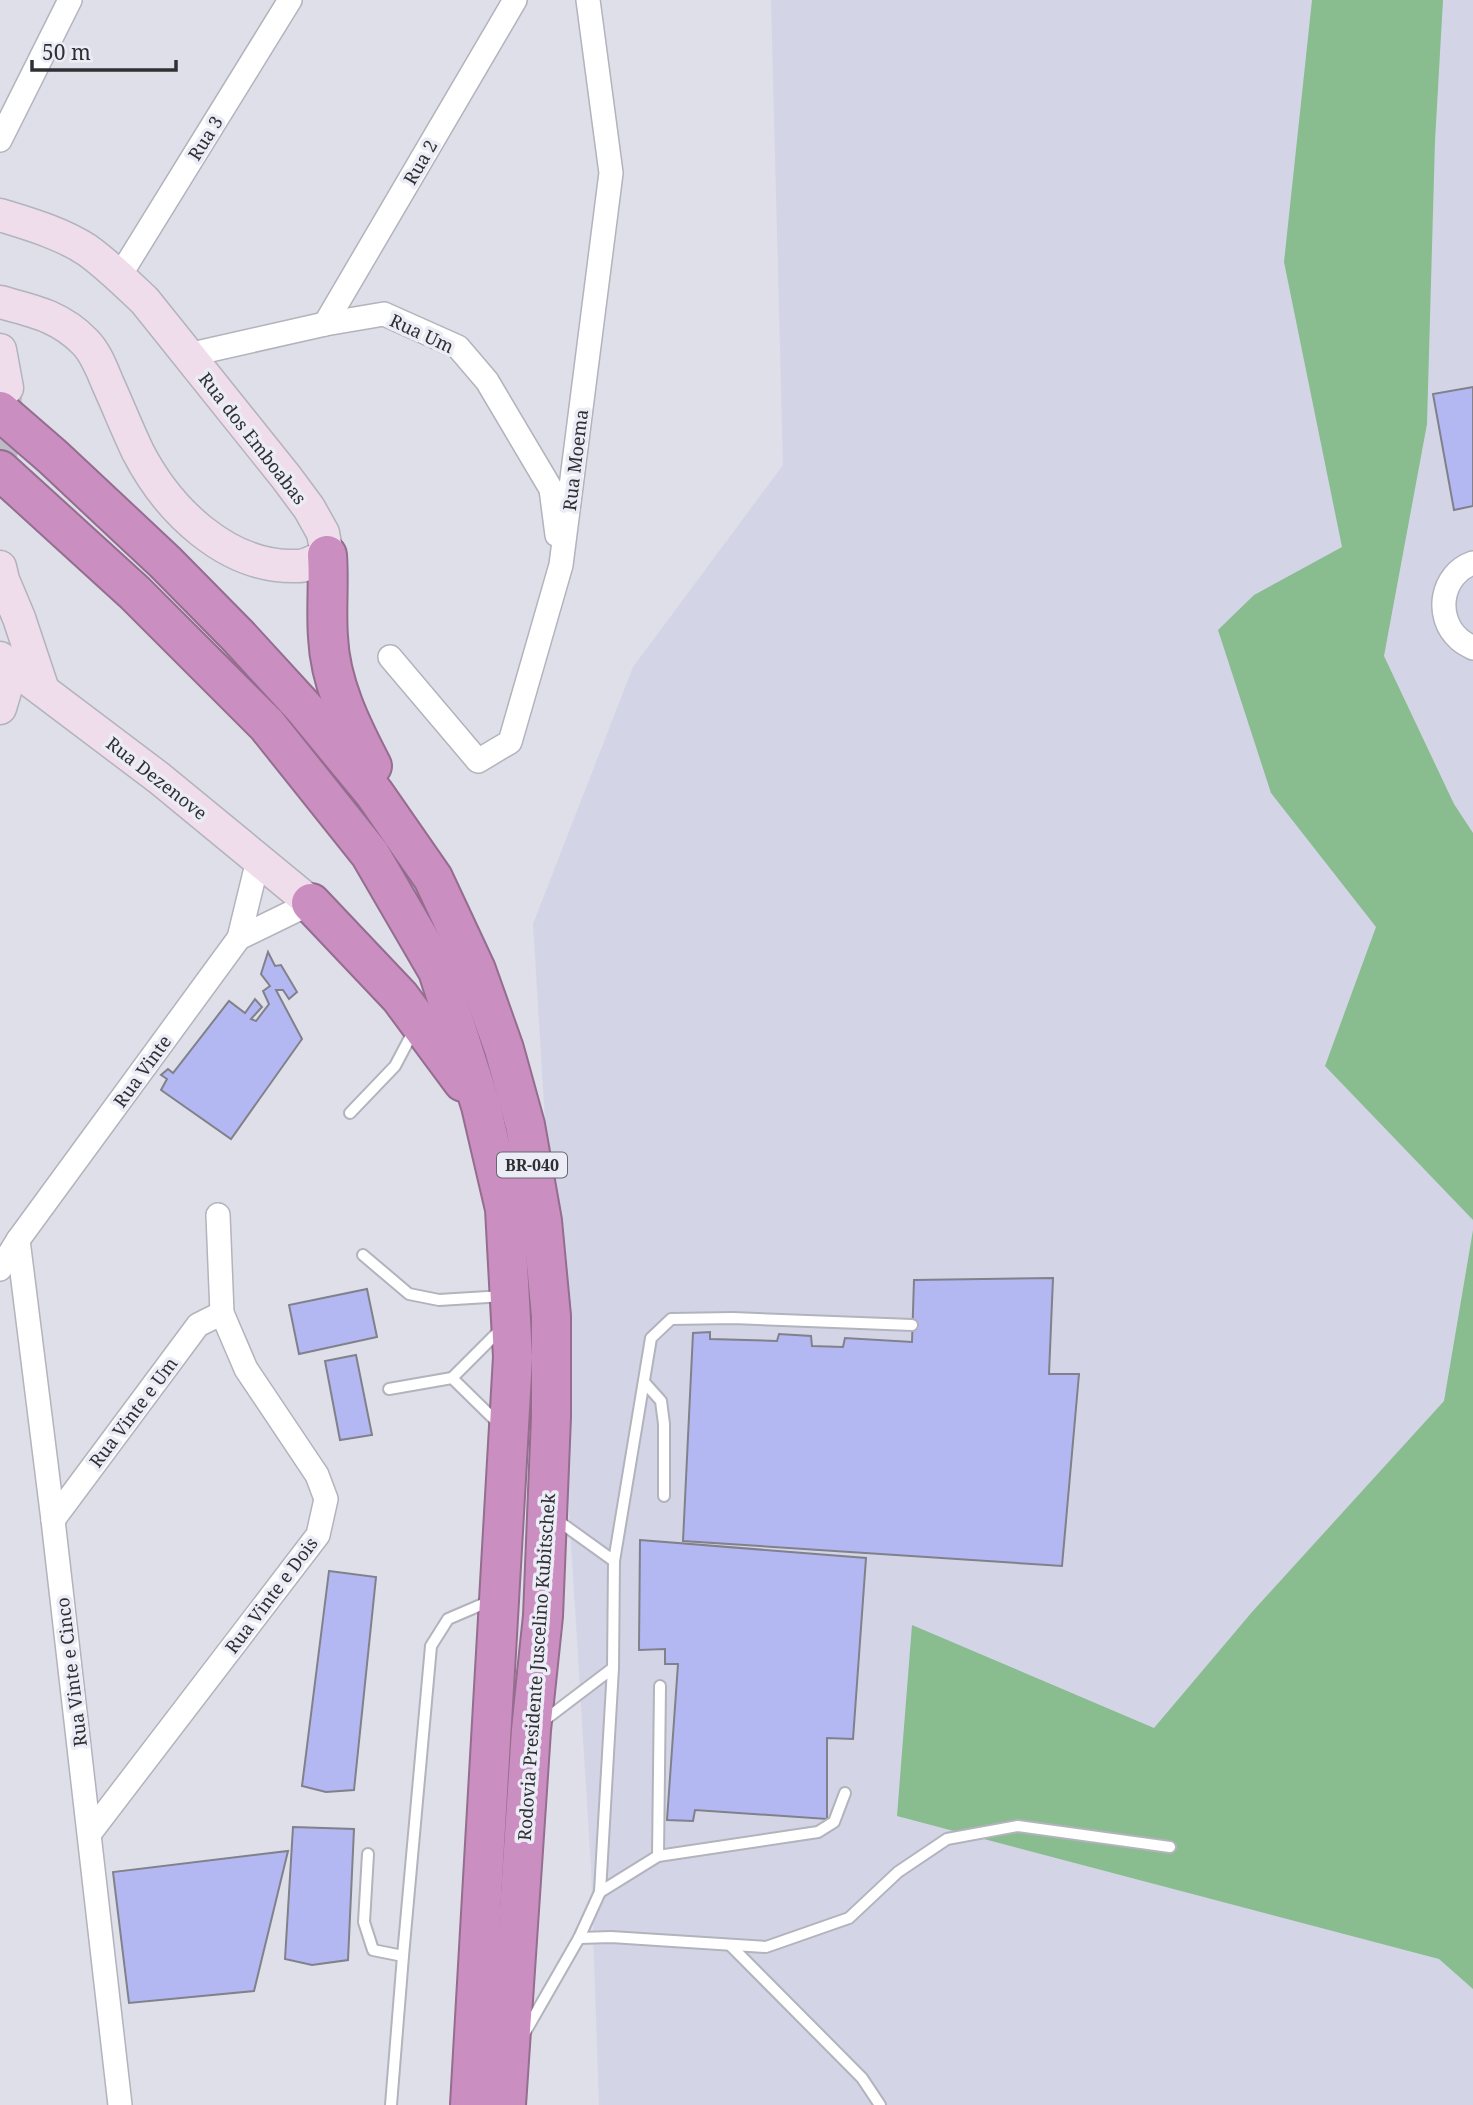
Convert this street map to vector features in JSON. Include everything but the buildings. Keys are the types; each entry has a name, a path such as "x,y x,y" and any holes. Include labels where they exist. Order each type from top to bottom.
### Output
{"highway":[{"name":"Rodovia Presidente Juscelino Kubitschek","path":"3,400 53,457 165,562 238,636 304,708 374,793 433,878 476,970 504,1049 525,1125 542,1221 551,1316 551,1417 543,1616 531,1730 506,2105"},
{"name":"BR-040","path":"0,470 135,593 267,724 370,854 438,971 481,1106 505,1209 513,1357 470,2105"},
{"path":"327,555 328,639 349,722 433,878"},
{"path":"311,903 400,997 481,1106"}],"main road":[{"name":"Rua dos Emboabas","path":"0,215 38,227 85,249 145,301 310,508 323,533 327,555"},
{"path":"0,302 60,320 86,343 98,362 138,452 157,486 180,512 207,535 233,553 280,565 301,566 327,555"},
{"path":"0,350 3,400"},
{"path":"0,567 43,690"},
{"path":"0,708 4,657"},
{"name":"Rua Dezenove","path":"4,657 159,778 311,903"}],"street":[{"path":"0,139 70,0"},
{"name":"Rua 3","path":"119,277 290,0"},
{"name":"Rua 2","path":"325,324 515,0"},
{"name":"Rua Moema","path":"390,657 478,761 510,742 562,565 611,173 588,0"},
{"name":"Rua Um","path":"188,355 325,324 384,314 458,347 487,381 551,489 562,565"},
{"path":"1473,563 1456,573 1447,586 1443,600 1444,615 1449,628 1459,640 1473,648"},
{"path":"239,938 258,860"},
{"name":"Rua Vinte","path":"0,1269 18,1240 239,938 311,903"},
{"name":"Rua Vinte e Dois","path":"90,1833 318,1535 326,1499 317,1475 246,1369 222,1313 218,1215"},
{"name":"Rua Vinte e Cinco","path":"18,1240 120,2105"},
{"name":"Rua Vinte e Um","path":"53,1520 198,1325 222,1313"}],"lane":[{"path":"350,1113 395,1066 418,1022"},
{"path":"363,1255 409,1294 439,1300 511,1307"},
{"path":"389,1389 452,1378 511,1307"},
{"path":"509,2061 579,1938 600,1892 613,1668 614,1561 651,1338 671,1319 733,1318 912,1325"},
{"path":"452,1378 509,1434"},
{"path":"644,1382 661,1401 664,1424 664,1496"},
{"path":"547,1513 614,1561"},
{"path":"391,2105 431,1646 448,1619 499,1597"},
{"path":"531,1730 613,1668"},
{"path":"658,1856 660,1686"},
{"path":"600,1892 658,1856 818,1832 834,1822 845,1793"},
{"path":"579,1938 611,1937 766,1947 849,1918 898,1872 947,1839 1018,1826 1170,1847"},
{"path":"369,1854 364,1922 373,1950 403,1956"},
{"path":"730,1945 862,2078 880,2105"}],"shaded area":[{"path":"771,0 1473,0 1473,2105 599,2105 591,1868 533,924 633,667 783,465"}],"green space":[{"path":"1312,0 1443,0 1435,141 1427,424 1384,656 1454,804 1473,833 1473,1220 1325,1066 1376,927 1271,793 1218,630 1254,595 1342,547 1284,262"},
{"path":"1473,1230 1473,1989 1439,1959 897,1816 912,1625 1154,1728 1252,1612 1444,1401"}],"tunnel":[{"path":"0,470 6,396"}]}
